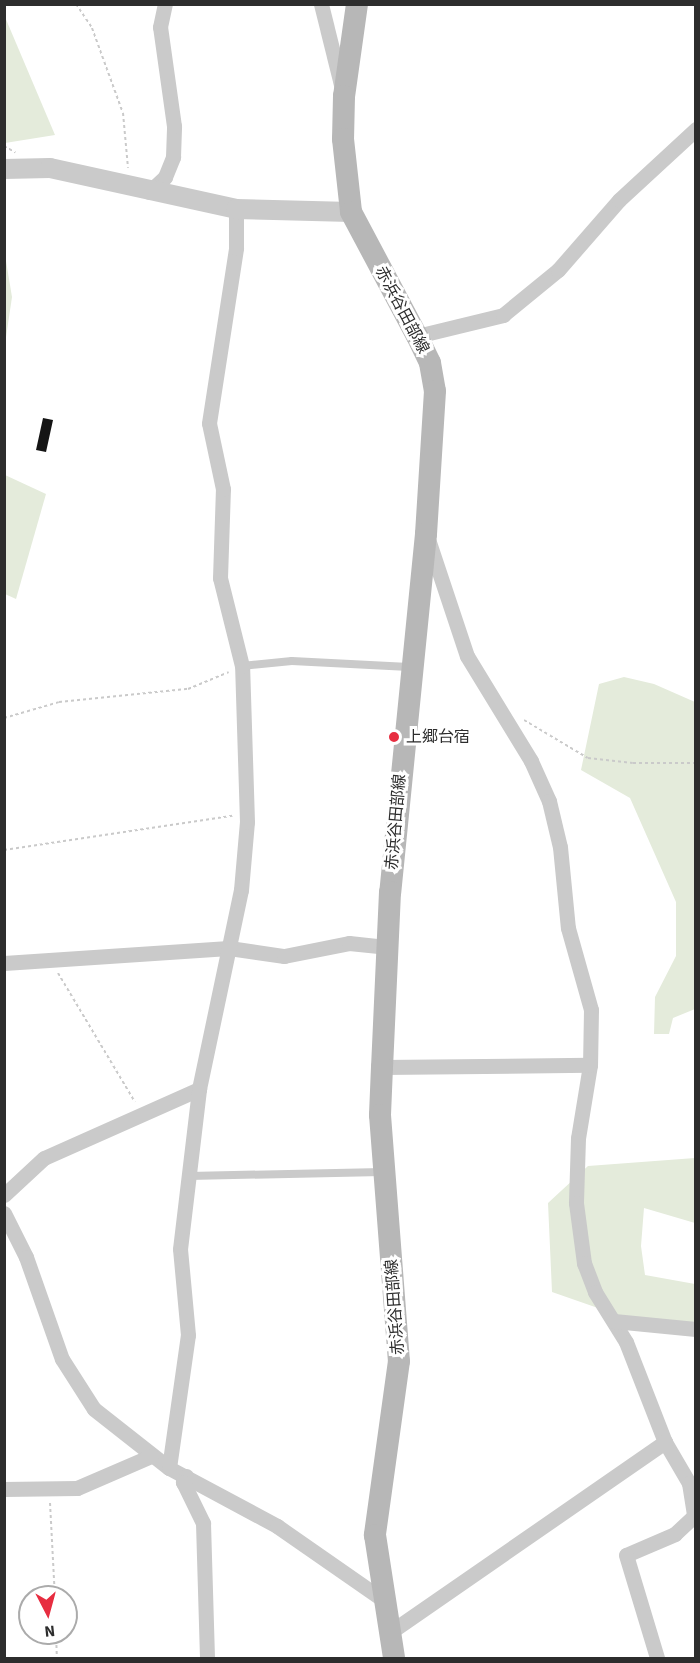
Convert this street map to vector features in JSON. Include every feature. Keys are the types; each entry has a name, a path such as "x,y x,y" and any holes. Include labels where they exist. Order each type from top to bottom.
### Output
{"main road":[{"name":"赤浜谷田部線","path":"357,4 345,96 344,149 351,212 430,363 435,391 426,534 410,667 386,947 382,1067 384,1172 399,1361 395,1408 376,1510 375,1535 382,1599 394,1659"}],"street":[{"path":"149,192 165,177 173,157 174,126 160,27 165,4"},
{"path":"321,4 335,72 345,96"},
{"path":"417,336 490,320 528,296 558,270 619,200 696,129"},
{"path":"4,169 50,168 149,192 236,209 351,212"},
{"path":"169,1468 188,1335 180,1250 199,1089 241,890 246,813 243,666 220,578 224,489 209,423 236,248 236,209"},
{"path":"426,534 467,656 531,761 549,801 560,847 568,928 591,1010 590,1065 578,1138 576,1203 584,1263 594,1292 615,1321 665,1442 689,1483 694,1516 675,1534 626,1555 657,1659"},
{"path":"4,963 229,948 284,956 349,943 386,947"},
{"path":"382,1067 590,1065"},
{"path":"4,1195 44,1158 199,1089"},
{"path":"4,1213 26,1257 62,1359 94,1409 169,1468 277,1526 382,1599"},
{"path":"615,1321 696,1329"},
{"path":"389,1633 665,1442"},
{"path":"4,1489 78,1488 151,1456"},
{"path":"186,1476 183,1482 203,1523 207,1659"}],"lane":[{"path":"243,666 292,661 410,667"},
{"path":"189,1176 384,1172"}],"path":[{"path":"76,4 92,28 123,113 129,175 125,186"},
{"path":"4,718 59,702 188,689 243,666"},
{"path":"518,715 588,758 633,764 696,763"},
{"path":"4,850 246,813"},
{"path":"50,960 142,1115"},
{"path":"50,1489 54,1585"}],"green space":[{"path":"5,17 55,135 5,143"},
{"path":"4,249 12,297 5,344 4,344"},
{"path":"5,475 46,494 16,599 5,594"},
{"path":"624,677 654,684 695,702 695,1009 673,1018 669,1034 654,1034 655,997 676,956 676,902 630,798 581,770 599,684"},
{"path":"695,1158 695,1223 644,1208 641,1246 645,1275 695,1284 695,1325 618,1315 552,1292 548,1203 588,1166"}],"building":[{"path":"43,418 53,420 46,452 36,450"}],"place":[{"name":"上郷台宿","path":"394,737"}]}
